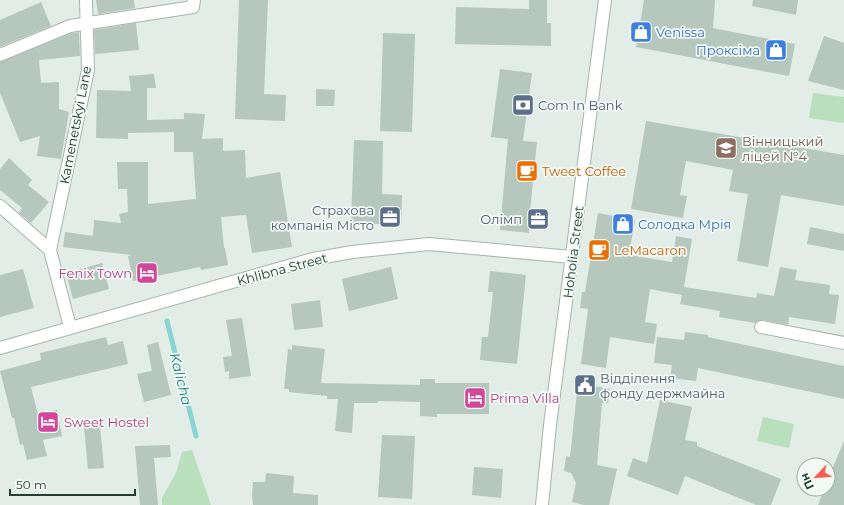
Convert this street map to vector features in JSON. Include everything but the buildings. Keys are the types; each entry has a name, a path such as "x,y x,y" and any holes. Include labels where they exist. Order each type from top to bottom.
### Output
{"street":[{"name":"Kamenetskyi Lane","path":"50,250 88,70 86,0"},
{"name":"Hoholia Street","path":"542,505 550,425 605,0"},
{"path":"0,55 70,26 194,3"},
{"path":"0,206 50,250 70,327"},
{"name":"Khlibna Street","path":"0,348 313,259 352,252 429,244 572,257"},
{"path":"761,327 844,344"}],"green space":[{"path":"813,93 844,97 844,123 809,118"},
{"path":"763,417 794,424 789,448 757,441"},
{"path":"192,450 211,505 162,505 162,498 176,473 182,452"}],"waterway":[{"name":"Kalicha","path":"167,321 196,436"}],"place":[{"name":"Venissa","path":"641,32"},
{"name":"Проксіма","path":"776,50"},
{"name":"Com In Bank","path":"523,105"},
{"name":"Вінницький ліцей №4","path":"726,148"},
{"name":"Tweet Coffee","path":"527,171"},
{"name":"Страхова компанія Місто","path":"390,217"},
{"name":"Олімп","path":"538,219"},
{"name":"Солодка Мрія","path":"623,224"},
{"name":"LeMacaron","path":"599,250"},
{"name":"Fenix Town","path":"147,273"},
{"name":"Відділення фонду держмайна","path":"585,385"},
{"name":"Prima Villa","path":"475,398"},
{"name":"Sweet Hostel","path":"48,422"}]}
